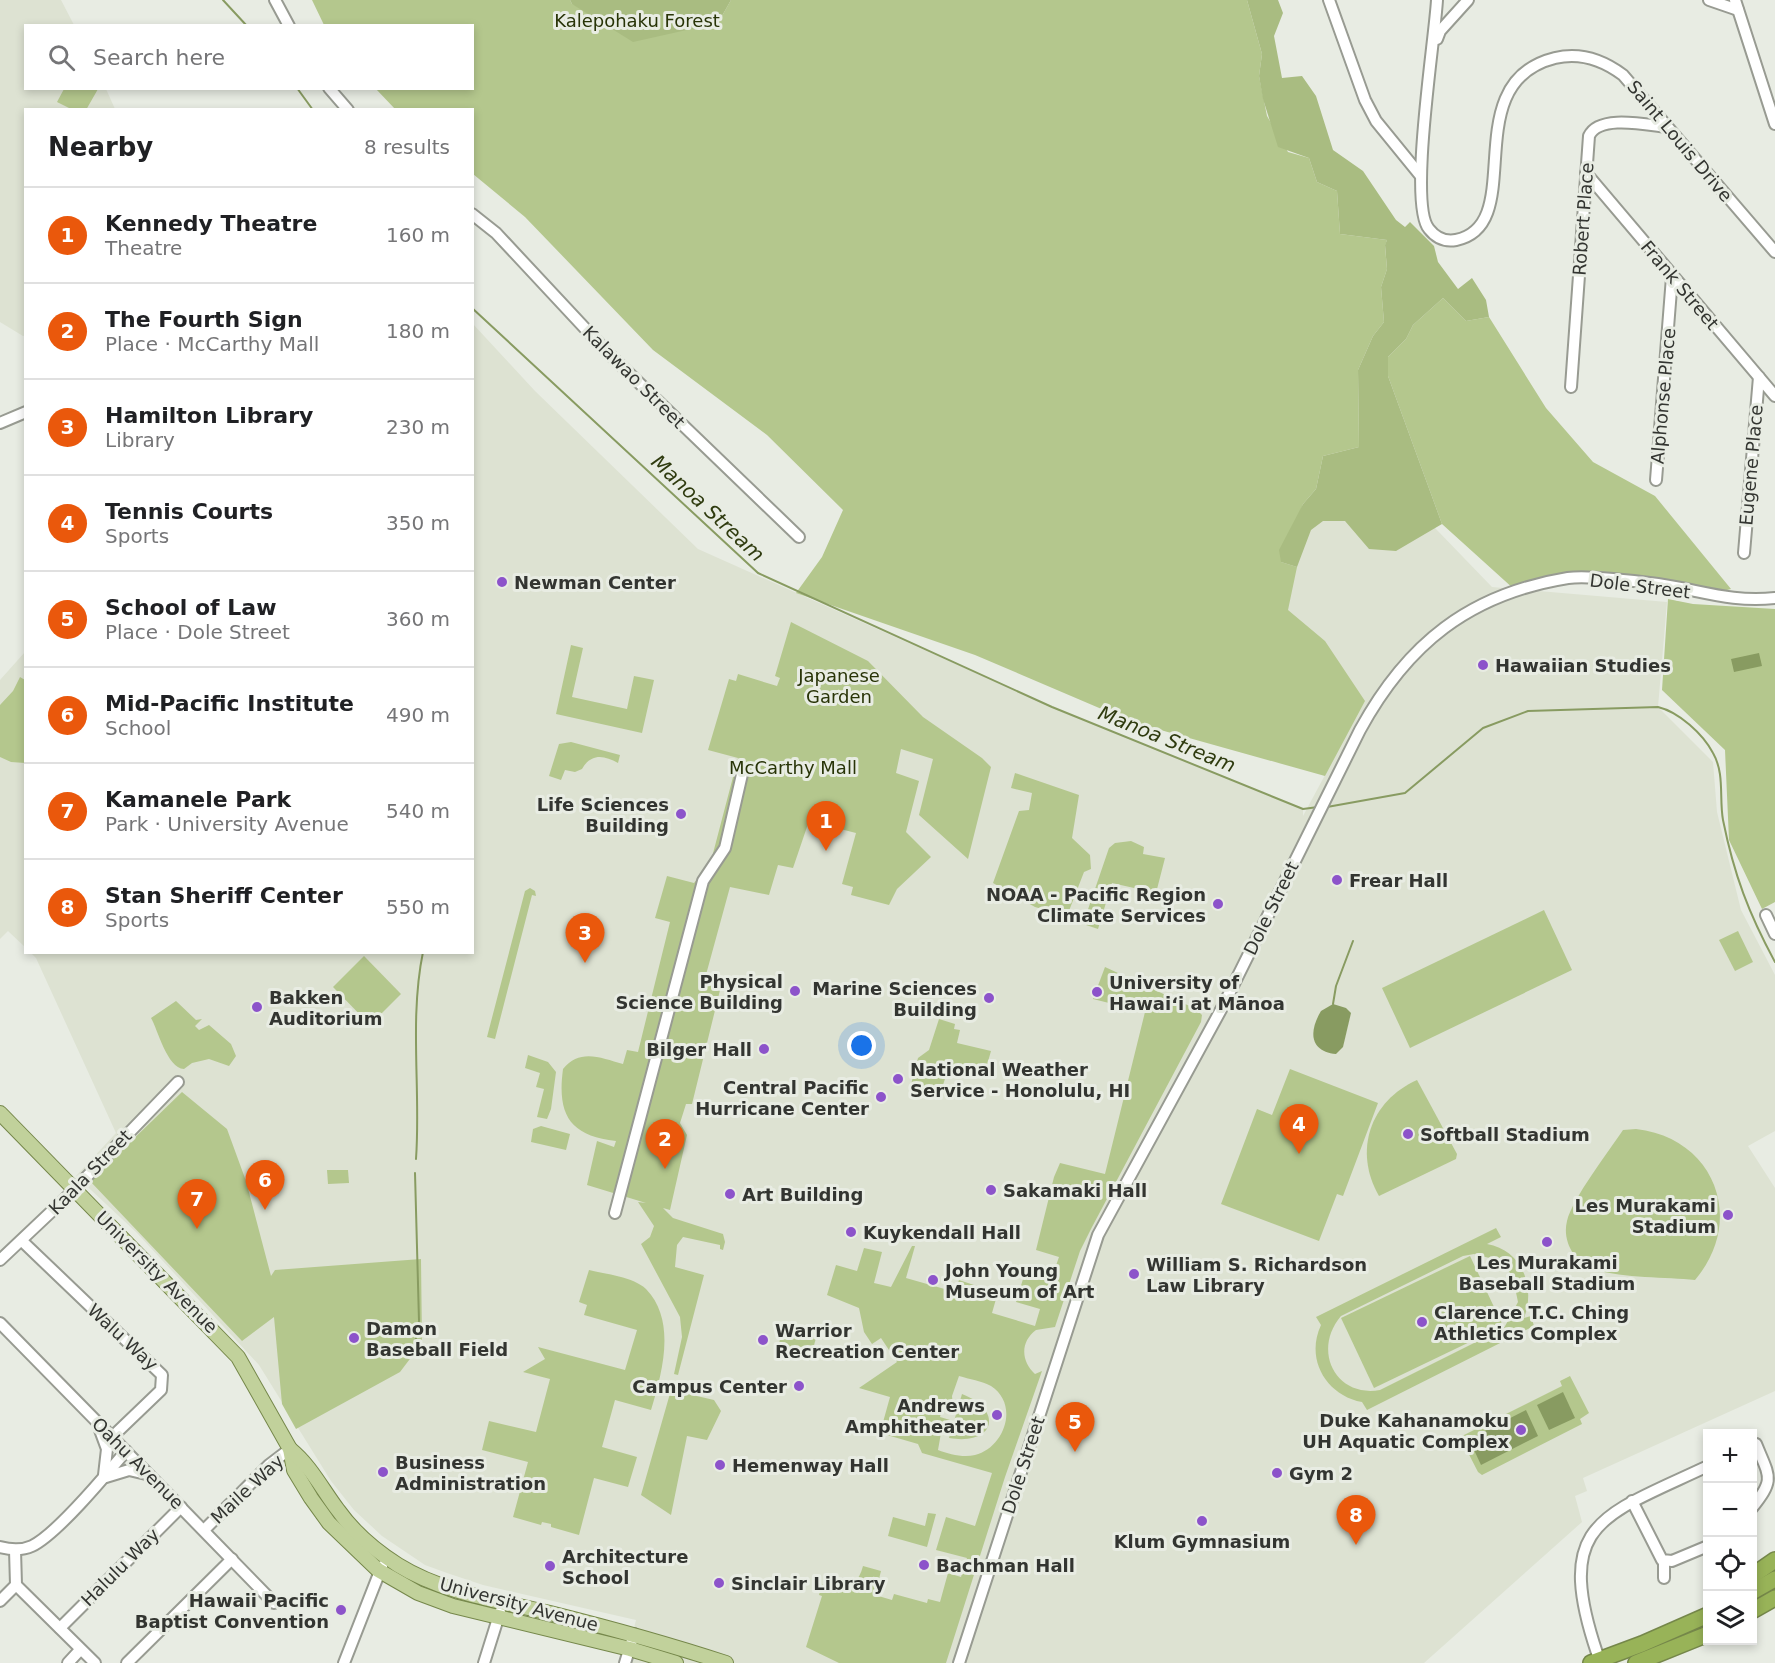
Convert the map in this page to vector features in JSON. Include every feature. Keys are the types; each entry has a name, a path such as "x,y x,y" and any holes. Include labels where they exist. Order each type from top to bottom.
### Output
{"highway":[{"path":"1757,1573 1775,1560"},
{"path":"1754,1591 1775,1579"},
{"path":"1757,1608 1775,1598"},
{"path":"1642,1644 1703,1606"},
{"path":"1594,1658 1642,1644 1703,1617"},
{"path":"1636,1663 1703,1636"}],"main road":[{"name":"University Avenue","path":"0,1113 238,1357 290,1449 294,1470 328,1523 378,1570 418,1593 453,1606 630,1648 676,1663"},
{"name":"University Avenue","path":"290,1449 308,1464 339,1512 359,1534 389,1558 433,1582 634,1634 726,1663"}],"street":[{"path":"275,0 288,24"},
{"path":"1329,0 1365,100 1376,121 1420,175"},
{"name":"Saint Louis Drive","path":"1437,0 1420,175 1421,211 1430,231 1445,240 1459,239 1476,232 1488,216 1499,116 1507,95 1529,70 1560,57 1594,58 1614,68 1631,83 1775,252"},
{"path":"1434,48 1440,31 1467,0"},
{"path":"1709,0 1737,5 1775,124"},
{"path":"331,90 346,108"},
{"name":"Robert Place","path":"1570,387 1589,136 1597,125 1605,123 1667,127"},
{"name":"Frank Street","path":"1586,173 1775,396"},
{"name":"Kalawao Street","path":"474,216 496,233 608,353 799,537"},
{"name":"Alphonse Place","path":"1656,480 1672,277"},
{"name":"Eugene Place","path":"1744,553 1759,377"},
{"path":"0,423 24,413"},
{"name":"Dole Street","path":"959,1663 1098,1235 1223,1006 1377,700 1402,665 1430,638 1460,617 1515,591 1570,578 1660,584 1739,600 1775,598"},
{"path":"615,1214 701,888 706,875 725,848 743,771"},
{"path":"1766,915 1775,934"},
{"name":"Kaala Street","path":"0,1260 74,1190 178,1082"},
{"name":"Walu Way","path":"22,1241 162,1375 161,1390 111,1437"},
{"name":"Oahu Avenue","path":"0,1323 149,1476 205,1529 274,1603"},
{"path":"95,1420 107,1449 103,1479"},
{"path":"1757,1446 1773,1479 1768,1492 1757,1503"},
{"name":"Maile Way","path":"205,1529 269,1465 290,1449"},
{"path":"0,1547 15,1550 40,1542 103,1479 126,1451"},
{"path":"1594,1658 1580,1593 1582,1560 1592,1533 1607,1516 1703,1469"},
{"path":"103,1479 129,1470 149,1476"},
{"path":"1632,1502 1658,1556 1664,1561 1672,1562 1703,1548"},
{"name":"Halulu Way","path":"60,1628 181,1507"},
{"path":"15,1550 16,1585 95,1663"},
{"path":"344,1663 378,1570 389,1558"},
{"path":"128,1663 232,1559"},
{"path":"1664,1561 1664,1578"},
{"path":"0,1601 16,1585"},
{"path":"484,1663 502,1601"},
{"path":"625,1663 634,1634"},
{"path":"68,1663 80,1650"},
{"path":"80,1650 81,1663"}],"shaded area":[{"path":"0,0 61,0 73,24 24,24 24,90 106,90 115,108 24,108 24,336 0,322"},
{"name":"University of Hawaiʻi at Mānoa","path":"474,325 535,391 698,549 1052,707 1303,809 1303,816 1332,762 1258,562 1380,471 1492,587 1667,602 1658,707 1713,762 1717,812 1741,910 1775,975 1775,1131 1748,1146 1775,1188 1775,1391 1583,1478 1587,1491 1575,1496 1582,1522 1424,1663 625,1663 636,1620 483,1585 425,1565 382,1536 354,1510 331,1481 259,1365 137,1233 76,1176 116,1133 36,958 32,954 474,954"},
{"path":"24,653 24,946 8,931 0,939 0,680"},
{"path":"1759,653 1762,666 1734,672 1731,659"},
{"path":"1333,1004 1346,1008 1351,1013 1343,1047 1336,1054 1321,1049 1316,1044 1313,1033 1321,1011"},
{"path":"1563,1392 1575,1418 1549,1430 1537,1405"},
{"path":"1526,1410 1538,1436 1481,1465 1469,1439"}],"green space":[{"path":"312,0 570,0 572,4 718,23 731,0 1247,0 1262,54 1259,76 1267,116 1288,152 1309,158 1317,182 1337,191 1340,234 1387,240 1385,246 1387,269 1381,287 1384,322 1373,336 1358,370 1359,447 1323,456 1316,489 1303,504 1281,562 1297,567 1288,610 1325,641 1365,701 1325,776 1132,722 975,655 796,593 822,557 843,510 767,435 653,350 525,217 474,175 474,108 394,108 377,90 474,90 474,24 324,24"},
{"name":"Kalepohaku Forest","path":"570,0 731,0 718,23 633,42 572,4"},
{"path":"1247,0 1278,0 1283,13 1274,36 1282,78 1302,76 1316,96 1333,150 1363,171 1396,220 1405,227 1410,222 1434,246 1438,262 1458,289 1472,278 1486,300 1489,317 1466,321 1443,298 1413,325 1406,339 1388,357 1388,376 1442,524 1396,551 1369,549 1345,521 1323,521 1311,530 1297,567 1281,562 1279,550 1303,504 1316,489 1323,456 1359,447 1358,370 1373,336 1384,322 1381,287 1387,269 1385,245 1387,240 1340,234 1337,191 1317,182 1309,158 1278,147 1263,99 1259,76 1262,54"},
{"path":"63,90 97,90 87,108 69,108 57,102"},
{"path":"1443,298 1466,321 1489,317 1546,408 1593,462 1655,496 1731,589 1708,595 1570,578 1515,590 1442,524 1388,376 1388,357 1406,339 1413,325"},
{"path":"1668,599 1693,604 1775,609 1775,902 1762,909 1729,840 1725,750 1662,690"},
{"name":"McCarthy Mall","path":"791,622 868,661 923,717 982,758 991,767 968,859 919,815 933,759 901,749 896,773 919,781 906,832 931,857 897,889 889,905 851,895 853,887 842,884 856,833 809,821 793,868 778,865 769,895 730,887 704,982 721,986 692,1104 686,1104 680,1123 687,1135 670,1210 663,1208 673,1218 723,1234 725,1242 723,1250 720,1249 720,1245 683,1237 677,1245 675,1267 704,1275 678,1375 674,1374 682,1337 680,1317 641,1244 650,1237 654,1226 638,1202 646,1203 587,1185 597,1141 614,1147 616,1141 587,1134 570,1120 562,1099 563,1069 576,1059 591,1056 623,1064 627,1050 638,1052 670,922 655,918 667,876 694,883 711,861 738,758 708,750 729,679 736,681 738,674 777,686 780,678 775,676"},
{"path":"571,645 583,648 572,697 627,709 634,676 654,680 642,733 556,714"},
{"path":"20,677 24,679 24,763 11,762 0,757 0,705 13,691"},
{"path":"571,742 620,755 618,763 608,758 598,757 589,760 582,769 575,772 565,770 561,780 549,776 559,744"},
{"path":"1015,773 1079,795 1072,838 1090,855 1091,869 1084,872 1067,916 1035,907 993,883 1019,811 1029,810 1032,793 1011,788"},
{"path":"1131,841 1144,847 1143,854 1165,858 1156,893 1112,883 1098,929 1083,924 1109,848 1115,843"},
{"path":"530,888 535,891 536,896 532,895 495,1039 487,1037 525,891"},
{"path":"1544,910 1572,970 1410,1048 1382,988"},
{"path":"1738,931 1753,962 1735,971 1719,940"},
{"path":"364,956 401,994 370,1025 333,987"},
{"path":"1105,967 1196,1009 1202,1015 1201,1022 1080,1251 1055,1327 1036,1330 1027,1340 1024,1352 1027,1363 1035,1374 1042,1371 1005,1477 946,1663 839,1663 806,1647 822,1596 819,1595 822,1584 836,1587 848,1586 857,1579 863,1566 881,1571 875,1595 892,1600 894,1594 927,1603 928,1599 940,1602 948,1573 961,1577 967,1558 936,1550 946,1517 975,1526 992,1473 922,1453 918,1444 880,1433 890,1397 859,1388 897,1362 881,1338 872,1344 864,1332 859,1308 827,1295 836,1265 857,1271 864,1248 882,1252 874,1283 891,1287 912,1246 915,1246 906,1278 955,1292 959,1280 977,1286 976,1292 996,1299 992,1313 1035,1326 1040,1309 1016,1302 1027,1266 1053,1274 1059,1257 1036,1250 1054,1177 1060,1163 1105,1174 1145,1012 1093,999","holes":["959,1376 991,1386 1000,1394 1005,1404 1005,1425 994,1444 985,1451 970,1456 938,1450 941,1433 950,1420 940,1417 943,1405 953,1407 952,1396"]},
{"path":"176,1001 196,1020 202,1019 195,1026 199,1030 209,1025 231,1044 236,1056 229,1066 209,1059 192,1063 184,1069 178,1067 168,1056 151,1018"},
{"path":"939,1019 955,1024 954,1029 960,1030 957,1043 991,1051 983,1079 948,1069 939,1098 909,1092 918,1058 929,1050"},
{"path":"528,1055 548,1062 556,1072 551,1109 547,1119 537,1117 544,1089 536,1087 540,1073 525,1068"},
{"path":"1290,1069 1378,1103 1343,1196 1337,1194 1319,1241 1221,1204 1257,1109 1272,1115"},
{"name":"Softball Stadium","path":"1417,1080 1457,1154 1456,1159 1379,1196 1371,1179 1367,1162 1367,1145 1371,1129 1377,1114 1388,1101 1401,1089"},
{"path":"182,1092 227,1129 246,1181 271,1276 275,1270 421,1259 422,1343 400,1372 296,1429 282,1404 274,1317 242,1341 90,1181"},
{"path":"541,1126 570,1134 566,1150 531,1142 533,1129"},
{"path":"1636,1129 1663,1136 1686,1148 1703,1165 1714,1185 1720,1208 1718,1232 1710,1257 1695,1280 1629,1276 1593,1269 1575,1256 1568,1243 1567,1221 1583,1188 1623,1130"},
{"path":"327,1170 348,1170 349,1183 328,1184"},
{"path":"1496,1228 1501,1237 1487,1244 1509,1254 1523,1272 1528,1294 1524,1318 1531,1316 1534,1326 1367,1410 1362,1402 1338,1392 1322,1374 1317,1362 1316,1350 1321,1325 1316,1317","holes":["1474,1254 1497,1260 1507,1268 1513,1278 1518,1302 1504,1328 1380,1390 1364,1391 1351,1387 1340,1379 1333,1369 1329,1356 1329,1343 1333,1329 1341,1316 1463,1256"]},
{"name":"Clarence T.C. Ching Athletics Complex","path":"1470,1256 1503,1326 1374,1388 1341,1318"},
{"path":"589,1270 627,1279 646,1289 656,1302 661,1316 664,1348 651,1410 615,1400 602,1447 637,1457 628,1487 594,1478 579,1535 551,1527 551,1524 542,1522 541,1525 513,1517 528,1462 482,1450 489,1421 536,1432 550,1379 523,1372 545,1359 538,1347 625,1370 637,1330 584,1315 587,1305 579,1302"},
{"path":"784,1323 818,1330 810,1361 777,1352"},
{"name":"Duke Kahanamoku UH Aquatic Complex","path":"1570,1376 1589,1413 1580,1419 1582,1424 1482,1475 1478,1472 1460,1437 1562,1386 1560,1381"},
{"path":"671,1390 714,1400 721,1411 707,1440 687,1436 671,1515 641,1495"},
{"path":"962,1394 984,1409 989,1425 976,1437 949,1438"},
{"path":"928,1513 936,1514 927,1547 888,1536 893,1517 925,1526"}],"waterway":[{"name":"Manoa Stream","path":"223,0 245,24"},
{"name":"Manoa Stream","path":"298,90 312,108"},
{"name":"Manoa Stream","path":"474,310 758,573 1052,707 1303,809 1318,807"},
{"name":"Manoa Stream","path":"1327,807 1405,793 1483,728 1528,711 1658,707 1674,714 1697,731 1717,761 1723,820 1732,859 1757,927 1775,962"},
{"path":"1333,1004 1336,986 1353,941"},
{"path":"416,1159 416,1029 423,954"},
{"path":"414,1349 419,1321 415,1173"}],"place":[{"name":"Newman Center","path":"502,582"},
{"name":"Hawaiian Studies","path":"1483,665"},
{"name":"Life Sciences Building","path":"681,814"},
{"name":"Kennedy Theatre","path":"826,851"},
{"name":"Frear Hall","path":"1337,880"},
{"name":"NOAA - Pacific Region Climate Services","path":"1218,904"},
{"name":"Hamilton Library","path":"585,963"},
{"name":"Physical Science Building","path":"795,991"},
{"name":"University of Hawaiʻi at Mānoa","path":"1097,992"},
{"name":"Marine Sciences Building","path":"989,998"},
{"name":"Bakken Auditorium","path":"257,1007"},
{"name":"Bilger Hall","path":"764,1049"},
{"name":"National Weather Service - Honolulu, HI","path":"898,1079"},
{"name":"Central Pacific Hurricane Center","path":"881,1097"},
{"name":"Softball Stadium","path":"1408,1134"},
{"name":"Tennis Courts","path":"1299,1154"},
{"name":"The Fourth Sign","path":"665,1169"},
{"name":"Sakamaki Hall","path":"991,1190"},
{"name":"Art Building","path":"730,1194"},
{"name":"Mid-Pacific Institute","path":"265,1210"},
{"name":"Les Murakami Stadium","path":"1728,1215"},
{"name":"Kamanele Park","path":"197,1229"},
{"name":"Kuykendall Hall","path":"851,1232"},
{"name":"Les Murakami Baseball Stadium","path":"1547,1242"},
{"name":"William S. Richardson Law Library","path":"1134,1274"},
{"name":"John Young Museum of Art","path":"933,1280"},
{"name":"Clarence T.C. Ching Athletics Complex","path":"1422,1322"},
{"name":"Damon Baseball Field","path":"354,1338"},
{"name":"Warrior Recreation Center","path":"763,1340"},
{"name":"Campus Center","path":"799,1386"},
{"name":"Andrews Amphitheater","path":"997,1415"},
{"name":"Duke Kahanamoku UH Aquatic Complex","path":"1521,1430"},
{"name":"School of Law","path":"1075,1452"},
{"name":"Hemenway Hall","path":"720,1465"},
{"name":"Business Administration","path":"383,1472"},
{"name":"Gym 2","path":"1277,1473"},
{"name":"Klum Gymnasium","path":"1202,1521"},
{"name":"Stan Sheriff Center","path":"1356,1545"},
{"name":"Bachman Hall","path":"924,1565"},
{"name":"Architecture School","path":"550,1566"},
{"name":"Sinclair Library","path":"719,1583"},
{"name":"Hawaii Pacific Baptist Convention","path":"341,1610"}],"park label":[{"name":"Japanese Garden","path":"839,685"}]}
